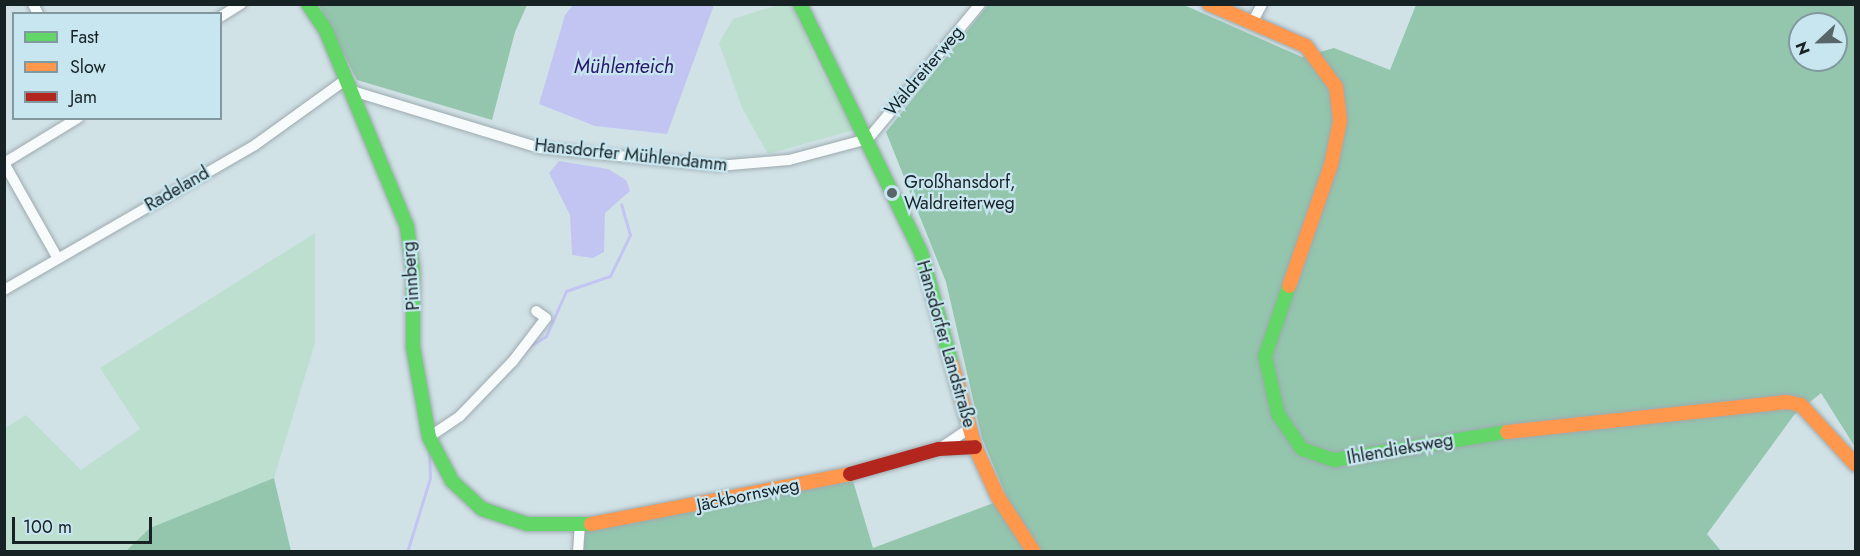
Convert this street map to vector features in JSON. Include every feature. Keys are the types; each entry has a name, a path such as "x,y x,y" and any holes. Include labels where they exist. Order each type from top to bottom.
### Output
{"street":[{"path":"222,16 241,4"},
{"path":"308,4 326,31 347,85"},
{"name":"Hansdorfer Landstraße","path":"800,4 824,62 868,139 936,296 975,447 998,497 1034,552"},
{"name":"Waldreiterweg","path":"868,139 980,4"},
{"path":"1209,4 1252,23 1262,4"},
{"name":"Ihlendieksweg","path":"1252,23 1306,46 1319,58 1336,87 1340,121 1331,165 1265,356 1278,414 1302,449 1334,460 1499,433 1787,402 1801,405 1856,465"},
{"name":"Hansdorfer Mühlendamm","path":"347,85 540,148 672,162 745,165 789,160 868,139"},
{"name":"Radeland","path":"4,290 57,257 255,145 347,85"},
{"name":"Pinnberg","path":"347,85 406,227 413,271 414,347 429,437 452,481 482,509 527,524 580,526"},
{"path":"57,257 5,163 75,120"},
{"path":"429,437 460,416 513,361 546,318 536,311"},
{"name":"Jäckbornsweg","path":"939,449 970,428"},
{"name":"Jäckbornsweg","path":"580,526 854,473 939,449 975,447"},
{"path":"578,552 580,526"}],"green space":[{"path":"319,5 527,5 515,32 492,120 357,80"},
{"path":"778,5 792,5 819,68 854,130 768,154 742,108 719,43 733,19"},
{"path":"988,5 1184,5 1302,57 1334,48 1390,70 1416,5 1855,5 1855,447 1821,393 1794,415 1707,534 1721,551 583,552 585,530 853,481 873,548 1007,498 982,438 946,282 886,132"},
{"path":"315,233 315,343 274,478 151,528 126,551 5,552 5,428 26,415 81,470 140,429 100,368"},
{"path":"274,478 291,551 126,551 150,528"}],"water":[{"name":"Mühlenteich","path":"573,5 714,5 667,134 595,126 539,104 565,15"},
{"path":"559,161 608,169 626,180 630,191 605,213 604,252 593,258 572,255 570,215 549,173"}],"waterway":[{"path":"528,347 546,336 566,291 610,276 630,235 621,204"},
{"path":"407,552 430,478 429,451"}],"traffic: fast":[{"path":"308,4 326,31 407,227 413,271 413,347 429,437 452,481 482,509 527,524 591,524"},
{"path":"800,4 921,252 952,365"},
{"path":"1289,286 1265,356 1278,414 1302,449 1334,460 1507,432"}],"traffic: slow":[{"path":"1209,4 1306,46 1336,87 1340,121 1331,165 1289,286"},
{"path":"952,365 975,447 998,497 1034,552"},
{"path":"1507,432 1787,402 1801,405 1856,465"},
{"path":"591,524 850,474"}],"traffic: jam":[{"path":"850,474 939,449 975,447"}],"place":[{"name":"Großhansdorf, Waldreiterweg","path":"892,193"}]}
